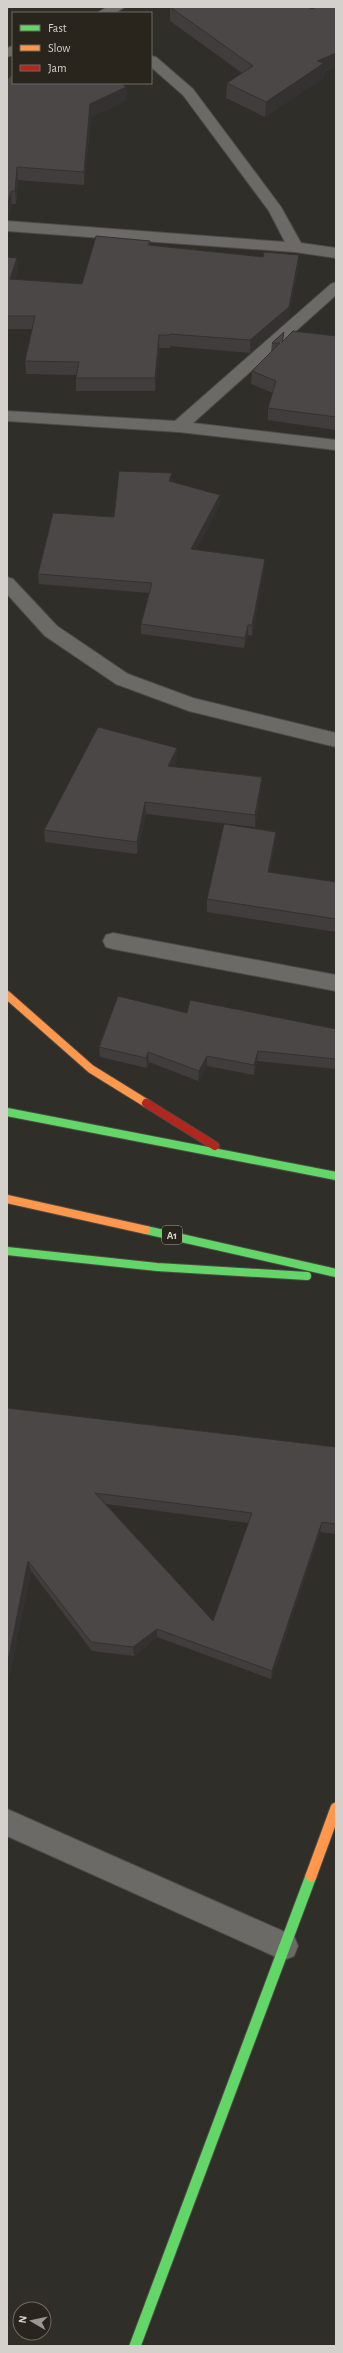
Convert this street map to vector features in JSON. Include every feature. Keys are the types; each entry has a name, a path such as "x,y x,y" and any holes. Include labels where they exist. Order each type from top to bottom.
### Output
{"main road":[{"path":"7,995 91,1069 226,1153"},
{"path":"7,1112 226,1153 336,1176"},
{"name":"A1","path":"7,1199 336,1273"},
{"path":"7,1251 88,1262 245,1274 336,1277"},
{"path":"135,2346 336,1808"}],"street":[{"path":"106,12 118,7"},
{"path":"152,61 188,92 276,210 295,247"},
{"path":"7,226 295,247 336,253"},
{"path":"179,427 336,287"},
{"path":"7,416 179,427 336,445"},
{"path":"7,583 51,631 122,679 189,704 336,740"},
{"path":"113,940 336,983"},
{"path":"7,1822 284,1946"}],"building":[{"path":"170,7 308,7 312,9 316,7 336,7 336,53 317,61 324,63 266,102 227,83 253,66"},
{"path":"12,76 12,84 122,84 126,87 90,104 84,172 17,167 15,191 11,191 7,207 7,79"},
{"path":"96,236 150,241 148,245 263,257 264,252 299,255 289,307 250,340 170,334 159,335 155,378 76,378 79,362 25,361 35,316 7,316 7,257 17,258 10,279 82,284"},
{"path":"293,331 336,336 336,417 268,408 276,381 252,371 280,343 272,343 284,332 282,342"},
{"path":"119,471 172,473 169,481 220,495 191,549 265,559 252,625 248,625 245,638 141,624 152,583 38,574 53,513 114,517"},
{"path":"98,727 177,748 168,766 262,777 255,815 145,802 137,842 44,830"},
{"path":"224,824 276,832 268,872 336,882 336,919 207,899"},
{"path":"118,996 187,1013 190,1000 336,1029 336,1059 258,1051 254,1065 207,1056 199,1071 148,1052 146,1058 99,1047"},
{"path":"7,1408 336,1447 336,1524 322,1522 272,1671 157,1629 133,1647 91,1642 28,1561 7,1666","holes":["95,1493 252,1513 213,1621"]}],"traffic: fast":[{"path":"7,1112 336,1176"},
{"path":"146,1230 336,1273"},
{"path":"7,1251 157,1267 307,1276"},
{"path":"135,2346 311,1876"}],"traffic: slow":[{"path":"7,995 91,1069 146,1103"},
{"path":"7,1199 146,1230"},
{"path":"311,1876 336,1808"}],"traffic: jam":[{"path":"146,1103 215,1146"}]}
